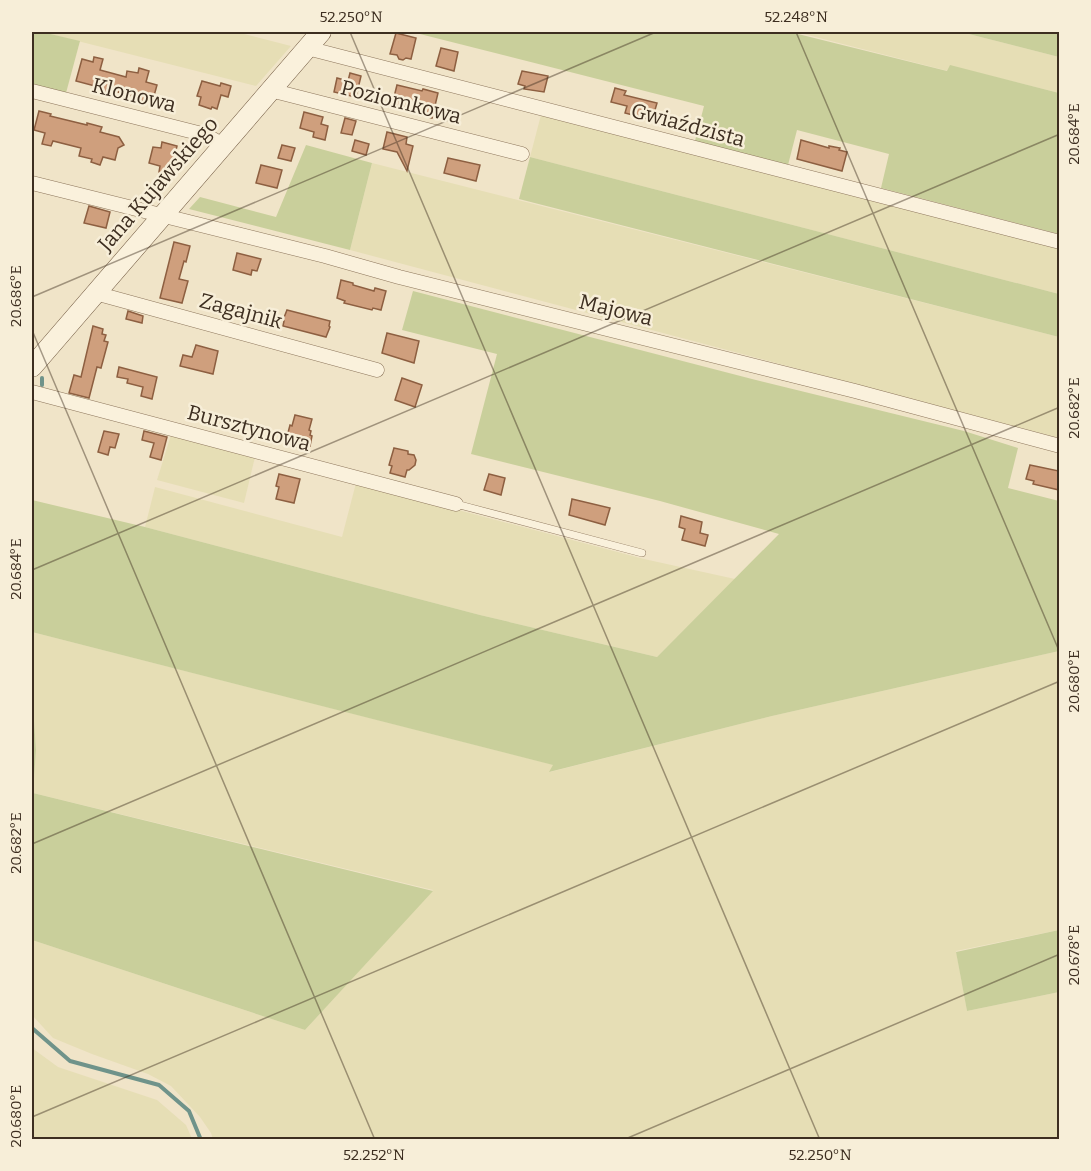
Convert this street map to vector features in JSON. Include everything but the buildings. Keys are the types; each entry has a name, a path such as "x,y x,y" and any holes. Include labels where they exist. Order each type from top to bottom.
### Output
{"main road":[{"name":"Jana Kujawskiego","path":"32,367 321,32"}],"street":[{"name":"Gwiaździsta","path":"307,48 1059,242"},
{"name":"Poziomkowa","path":"270,90 522,154"},
{"name":"Klonowa","path":"32,91 206,135 223,145"},
{"name":"Majowa","path":"32,183 855,391 1059,446"},
{"name":"Zagajnik","path":"95,293 377,370"},
{"name":"Bursztynowa","path":"32,392 456,504"}],"lane":[{"path":"456,504 642,553"}],"shaded area":[{"path":"42,32 236,32 291,46 256,86"},
{"path":"796,32 961,32 1059,57 1059,93 951,66 948,71"},
{"path":"542,111 1059,246 1059,294 530,157"},
{"path":"372,163 1059,337 1059,438 350,250"},
{"path":"171,435 255,457 244,503 157,480"},
{"path":"356,483 644,559 735,579 657,657 480,615 145,527 155,487 342,537"},
{"path":"32,632 554,765 550,772 772,716 1059,651 1059,930 956,951 967,1011 1059,992 1059,1139 213,1139 200,1117 171,1086 148,1074 53,1038 32,1015 32,940 305,1030 433,890 33,793 36,750 32,690"},
{"path":"32,1048 58,1067 157,1100 186,1125 192,1139 32,1139"}],"green space":[{"path":"32,32 42,32 80,41 66,93 32,84"},
{"path":"412,32 790,32 947,71 950,65 1059,93 1059,234 881,188 889,154 797,130 788,165 695,141 704,106"},
{"path":"961,32 1059,32 1059,57"},
{"path":"306,145 372,163 350,250 189,209 200,197 276,217"},
{"path":"530,157 1059,294 1059,337 519,199"},
{"path":"413,291 752,379 964,431 1018,448 1008,488 1059,501 1059,651 772,716 549,772 553,765 32,632 32,500 145,527 480,615 657,657 779,534 660,501 471,454 497,354 402,330"},
{"path":"32,690 36,750 33,793 433,891 305,1030 32,940"},
{"path":"1059,930 1059,992 967,1011 956,952"}],"waterway":[{"path":"42,378 42,385"},
{"path":"32,1028 70,1061 159,1085 189,1111 201,1140"}]}
